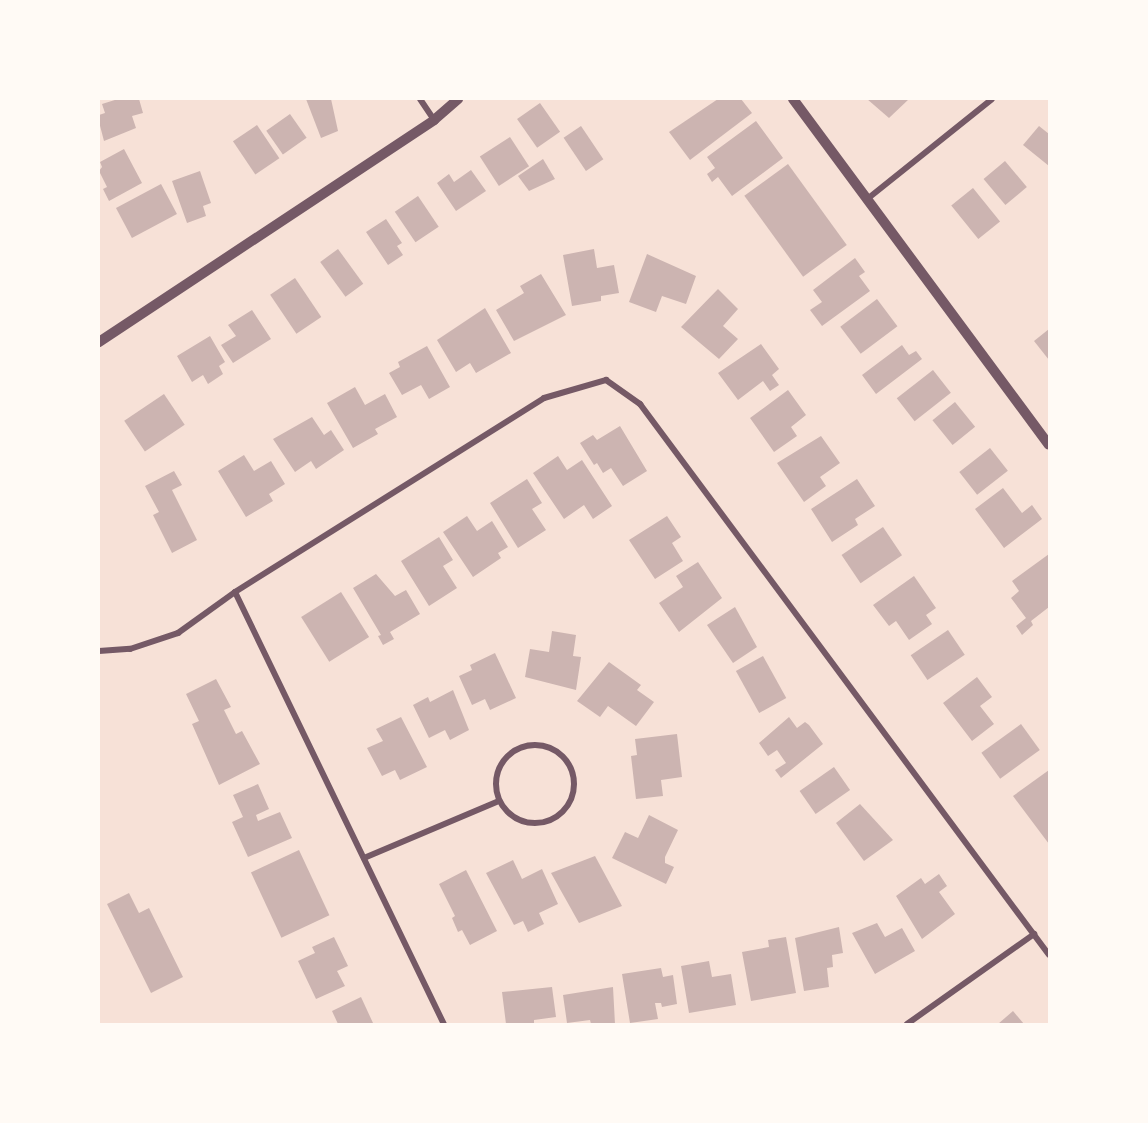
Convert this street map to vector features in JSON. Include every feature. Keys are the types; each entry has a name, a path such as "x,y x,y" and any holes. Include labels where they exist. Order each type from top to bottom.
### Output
{"street":[{"path":"420,99 434,120"},
{"path":"99,342 434,120 458,99"},
{"path":"794,99 866,200 1049,445"},
{"path":"866,200 992,99"},
{"path":"99,651 130,649 178,633 235,592 544,398 606,380 640,404 1049,955"},
{"path":"235,592 444,1024"},
{"path":"524,746 551,747 570,766 574,779 568,806 546,822 519,820 499,801 496,774 502,762 524,746"},
{"path":"364,858 499,801"},
{"path":"907,1024 1034,934"}],"building":[{"path":"118,99 139,99 143,113 132,116 136,128 104,141 99,122 99,115 105,113 102,104"},
{"path":"306,99 331,99 338,131 321,138"},
{"path":"718,99 741,99 752,113 690,160 669,132"},
{"path":"867,99 909,99 889,118"},
{"path":"540,103 560,132 537,148 517,119"},
{"path":"290,114 307,138 283,154 266,131"},
{"path":"756,121 783,158 732,196 718,177 712,182 707,174 715,168 707,157"},
{"path":"257,125 279,158 255,174 233,141"},
{"path":"581,126 603,159 586,171 564,138"},
{"path":"1039,126 1049,134 1049,166 1023,145"},
{"path":"510,137 529,166 499,186 480,157"},
{"path":"124,149 142,183 109,201 103,189 107,187 99,171 102,167 100,162"},
{"path":"543,159 555,179 529,191 518,176"},
{"path":"1005,161 1027,187 1005,205 984,179"},
{"path":"788,164 847,245 803,277 744,196"},
{"path":"471,170 486,191 456,211 437,183 449,174 454,182"},
{"path":"200,171 211,203 203,206 206,216 187,223 172,181"},
{"path":"161,184 177,214 132,238 116,208"},
{"path":"973,188 1000,221 978,239 951,206"},
{"path":"418,196 439,227 415,242 395,212"},
{"path":"386,219 402,243 397,246 403,255 388,265 366,232"},
{"path":"338,249 363,284 345,297 320,262"},
{"path":"594,249 597,268 614,265 619,293 601,296 601,301 572,306 563,255"},
{"path":"647,254 696,276 686,304 662,296 656,312 629,302"},
{"path":"855,258 865,272 859,276 870,291 822,326 810,310 822,302 813,290"},
{"path":"541,274 566,315 514,341 496,310 524,293 520,286"},
{"path":"295,278 321,317 296,334 270,295"},
{"path":"718,289 738,309 723,326 738,339 719,359 681,327"},
{"path":"877,299 897,326 861,354 840,327"},
{"path":"485,308 511,353 476,373 470,363 456,372 437,340"},
{"path":"252,310 271,339 233,363 221,345 236,336 228,325"},
{"path":"1049,329 1049,360 1034,341"},
{"path":"210,336 225,362 219,366 223,374 208,384 203,375 192,382 177,356"},
{"path":"761,344 779,369 772,375 779,385 770,391 763,381 738,400 718,373"},
{"path":"902,345 909,355 916,351 922,359 876,394 862,375"},
{"path":"427,346 450,387 429,399 421,385 402,395 389,373 400,367 398,362"},
{"path":"933,370 951,393 915,421 897,398"},
{"path":"355,387 365,405 385,394 397,417 375,429 378,434 353,448 327,403"},
{"path":"788,390 806,415 791,427 797,436 774,452 750,418"},
{"path":"164,394 185,425 145,452 124,421"},
{"path":"955,402 975,427 953,445 932,420"},
{"path":"312,417 324,435 331,430 344,450 316,469 311,461 295,472 273,439"},
{"path":"620,426 647,471 623,486 611,468 603,473 597,463 594,465 580,443 593,435 597,440"},
{"path":"821,436 840,463 820,477 826,486 804,502 777,463"},
{"path":"990,448 1008,471 977,495 959,472"},
{"path":"244,455 254,471 271,461 285,484 269,494 273,501 246,517 218,471"},
{"path":"558,456 567,470 582,460 612,506 593,519 584,505 564,519 533,473"},
{"path":"174,471 182,485 172,490 197,540 172,553 153,515 159,512 145,486"},
{"path":"527,479 542,503 532,509 546,530 518,548 490,503"},
{"path":"857,479 875,506 855,519 858,525 832,542 811,509"},
{"path":"1003,488 1022,513 1032,505 1042,519 1004,548 975,509"},
{"path":"467,516 477,531 492,521 508,547 498,553 501,558 473,577 443,532"},
{"path":"667,516 681,537 672,543 683,561 655,579 629,540"},
{"path":"883,527 902,555 861,583 842,555"},
{"path":"439,537 453,560 443,566 457,588 429,606 401,561"},
{"path":"1049,554 1049,607 1031,621 1033,625 1022,635 1016,626 1026,618 1011,598 1019,591 1012,581"},
{"path":"698,562 722,598 679,632 659,603 683,587 676,576"},
{"path":"376,574 395,596 406,590 420,614 390,632 394,639 383,645 378,636 381,635 353,588"},
{"path":"914,576 936,608 926,615 932,624 909,640 896,621 889,626 873,605"},
{"path":"341,592 369,637 329,662 301,617"},
{"path":"735,607 757,647 733,663 707,625"},
{"path":"948,630 965,655 927,680 911,655"},
{"path":"552,631 576,635 573,656 581,657 576,690 525,677 530,649 549,652"},
{"path":"495,653 516,698 490,710 485,699 472,705 459,676 472,670 470,665"},
{"path":"763,656 786,698 759,713 736,671"},
{"path":"609,662 641,685 637,690 654,702 636,726 608,706 600,717 577,701"},
{"path":"977,677 992,697 980,706 994,724 972,741 943,703"},
{"path":"216,679 231,707 224,710 236,734 242,731 260,764 219,785 192,724 199,721 186,694"},
{"path":"453,690 469,730 450,740 445,730 429,738 413,705 428,697 430,702"},
{"path":"401,717 427,767 400,780 395,770 382,776 367,748 383,741 376,729"},
{"path":"789,717 797,728 805,722 809,725 823,744 781,778 775,770 786,763 777,750 768,756 759,743"},
{"path":"1021,724 1040,750 1000,779 981,753"},
{"path":"677,734 682,777 661,780 663,796 636,799 631,756 637,755 635,739"},
{"path":"834,767 850,790 816,814 800,791"},
{"path":"1049,770 1049,844 1013,796"},
{"path":"258,784 269,809 256,815 258,821 280,812 292,838 248,857 232,822 243,817 233,795"},
{"path":"860,804 893,840 864,861 836,823"},
{"path":"649,815 678,830 665,857 665,863 674,867 666,884 612,858 625,832 638,838"},
{"path":"299,850 329,915 281,938 251,872"},
{"path":"595,856 622,906 579,923 551,873"},
{"path":"513,860 522,879 542,869 558,904 539,913 544,924 528,932 523,921 514,925 486,873"},
{"path":"466,870 497,931 470,945 462,930 458,932 452,918 455,916 439,884"},
{"path":"939,874 947,886 939,892 955,914 922,939 896,896 921,878 925,884"},
{"path":"129,893 139,913 149,908 183,977 151,993 107,904"},
{"path":"877,923 885,937 902,928 915,951 875,974 852,933"},
{"path":"839,927 843,953 832,955 833,967 827,968 829,987 804,991 795,938"},
{"path":"334,937 348,966 337,971 345,986 316,999 298,961 315,953 312,947"},
{"path":"786,937 796,993 751,1001 742,952 769,947 768,940"},
{"path":"709,961 712,977 731,974 736,1005 689,1013 681,966"},
{"path":"661,968 663,977 673,975 677,1004 662,1007 661,1003 655,1003 658,1019 630,1023 622,974"},
{"path":"552,987 556,1017 534,1020 534,1024 506,1024 502,992"},
{"path":"613,987 615,1024 591,1024 590,1020 567,1023 563,995"},
{"path":"361,997 373,1023 338,1024 332,1011"},
{"path":"1013,1011 1024,1024 998,1024"}]}
